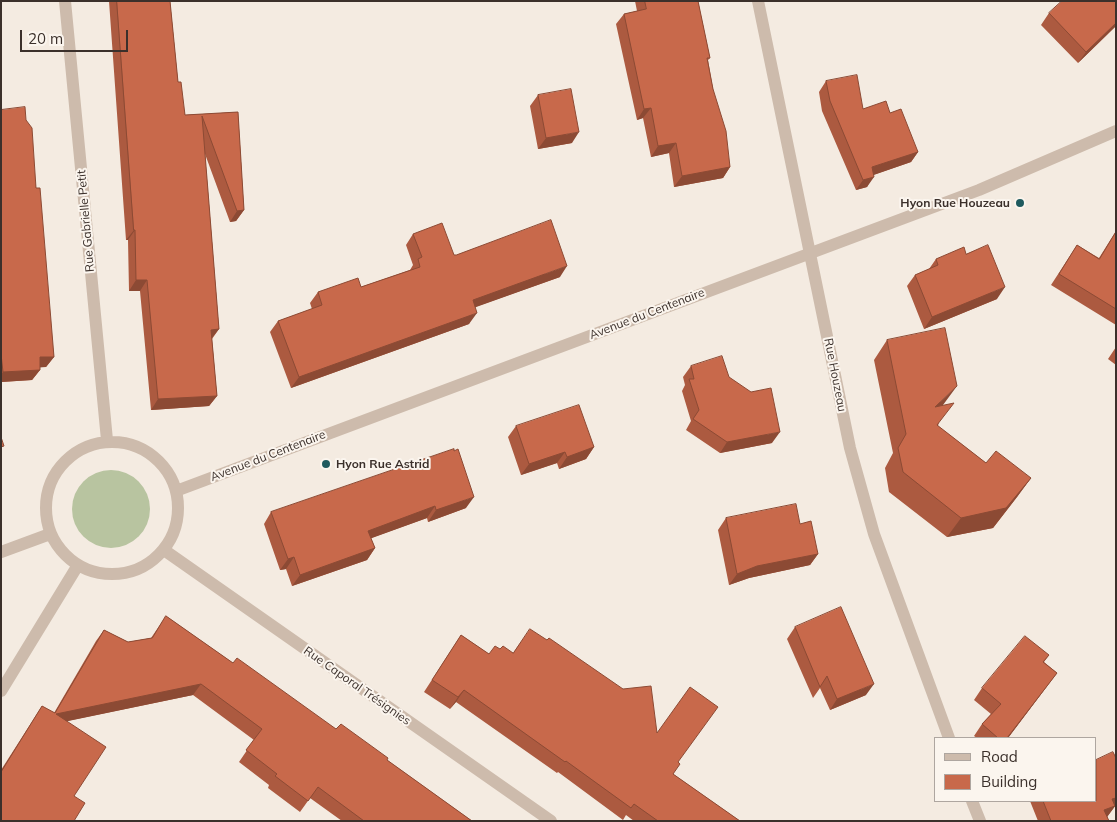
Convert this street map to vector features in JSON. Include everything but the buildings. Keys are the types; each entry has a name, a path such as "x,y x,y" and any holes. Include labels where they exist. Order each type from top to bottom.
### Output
{"street":[{"name":"Rue Gabrielle Petit","path":"65,1 107,440"},
{"name":"Rue Houzeau","path":"758,1 850,448 874,534 949,737"},
{"name":"Avenue du Centenaire","path":"176,491 979,190 1116,131"},
{"path":"107,440 131,444 151,454 172,478 176,491 178,514 171,539 164,550 145,566 119,574 103,574 78,565 65,554 50,534 46,508 50,485 58,470 70,456 89,446 107,440"},
{"path":"1,552 50,534"},
{"name":"Rue Caporal Trésignies","path":"164,550 551,821"},
{"path":"1,691 78,565"},
{"path":"972,802 980,821"}],"green space":[{"path":"103,470 119,470 133,476 144,487 150,501 150,517 144,531 133,542 119,548 103,548 89,542 78,531 72,517 72,501 78,487 89,476"}],"place":[{"name":"Hyon Rue Houzeau","path":"1020,203"},
{"name":"Hyon Rue Astrid","path":"326,464"}]}
